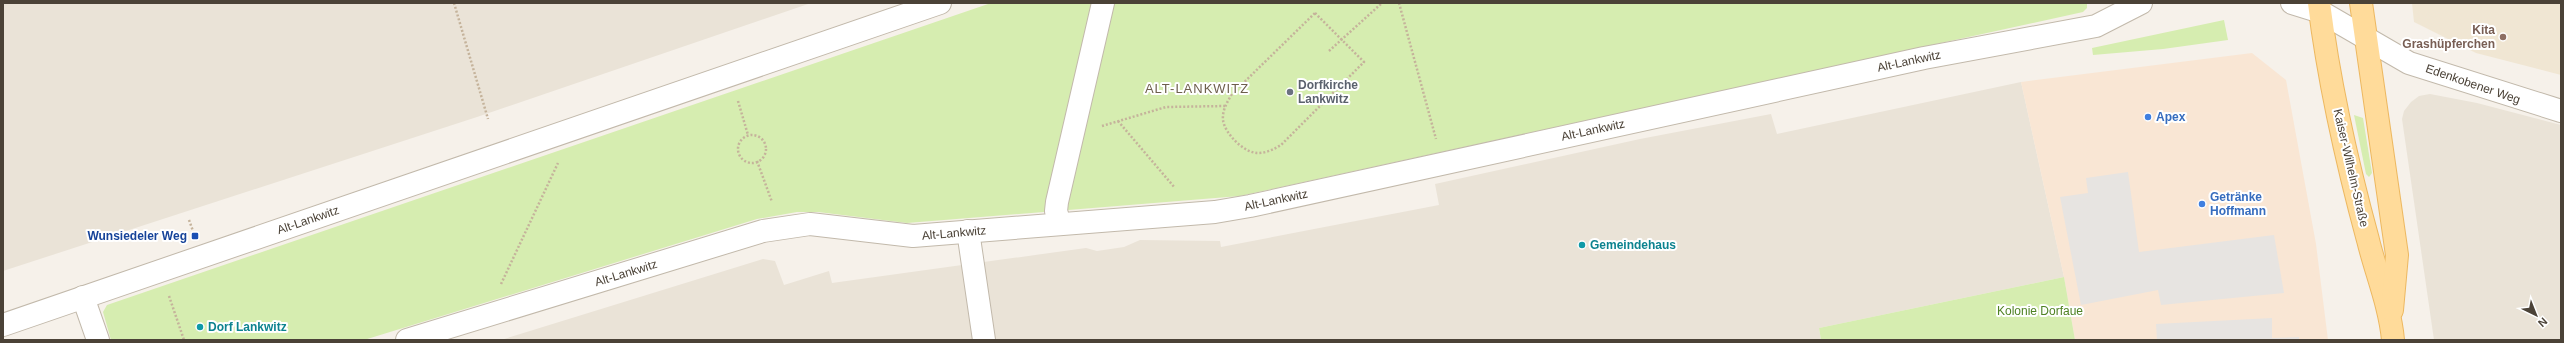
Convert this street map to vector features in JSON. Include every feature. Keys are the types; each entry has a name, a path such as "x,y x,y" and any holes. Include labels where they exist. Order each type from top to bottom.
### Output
{"main road":[{"name":"Kaiser-Wilhelm-Straße","path":"2362,3 2397,255 2392,332"},
{"name":"Kaiser-Wilhelm-Straße","path":"2320,8 2337,107 2367,240 2392,332"}],"street":[{"name":"Alt-Lankwitz","path":"3,325 940,3"},
{"path":"1060,224 1056,211 1057,202 1103,3"},
{"name":"Alt-Lankwitz","path":"407,340 763,231 810,224 912,236 1215,212 1924,58 2096,26 2141,3"},
{"path":"2292,3 2320,8 2368,39"},
{"name":"Edenkobener Weg","path":"2368,39 2409,63 2561,111"},
{"path":"968,231 984,340"},
{"path":"83,297 98,340"}],"path":[{"path":"454,3 488,119"},
{"path":"1329,51 1340,39 1382,3"},
{"path":"1399,3 1442,163"},
{"path":"1315,13 1340,39 1364,62 1281,145 1269,151 1257,153 1244,148 1231,136 1223,121 1225,106 1232,94 1315,13"},
{"path":"738,101 748,135"},
{"path":"1101,126 1166,107 1225,106"},
{"path":"1118,121 1176,190"},
{"path":"748,135 760,137 766,147 765,153 757,162"},
{"path":"748,135 739,143 738,150 745,161 757,162"},
{"path":"499,288 558,162"},
{"path":"757,162 774,205"},
{"path":"189,220 195,236"},
{"path":"169,295 184,340"}],"shaded area":[{"path":"3,3 811,3 477,117 3,271"},
{"name":"Kita Grashüpferchen","path":"2412,3 2561,3 2561,75 2476,53 2414,22"},
{"path":"2252,53 2286,80 2316,244 2328,340 2075,340 2064,277 2021,82"},
{"path":"2021,82 2064,277 1819,328 1821,340 501,340 763,259 775,261 784,285 829,271 832,283 1086,248 1097,251 1124,247 1140,240 1220,241 1221,247 1439,205 1435,184 1640,139 1771,114 1777,134"},
{"path":"2430,94 2477,103 2561,125 2561,340 2434,340 2402,119 2404,111 2411,102 2419,96"},
{"path":"2128,172 2139,252 2274,235 2284,293 2161,305 2158,290 2081,305 2060,197 2088,193 2086,178"},
{"path":"2272,318 2272,338 2299,337 2299,340 2157,340 2156,324"}],"green space":[{"path":"991,3 2087,3 2087,8 2083,12 1240,196 907,223 818,212 797,212 757,219 364,340 111,340 103,312 107,305"},
{"path":"2224,20 2228,40 2163,49 2093,55 2092,48"},
{"path":"2354,115 2363,118 2372,173 2369,177 2366,174"},
{"name":"Kolonie Dorfaue","path":"2064,277 2075,340 1821,340 1819,328"}],"place":[{"name":"Kita Grashüpferchen","path":"2503,37"},
{"name":"Dorfkirche Lankwitz","path":"1290,92"},
{"name":"Apex","path":"2148,117"},
{"name":"Getränke Hoffmann","path":"2202,204"},
{"name":"Wunsiedeler Weg","path":"195,236"},
{"name":"Gemeindehaus","path":"1582,245"},
{"name":"Dorf Lankwitz","path":"200,327"}],"district":[{"name":"ALT-LANKWITZ","path":"1197,88"}]}
